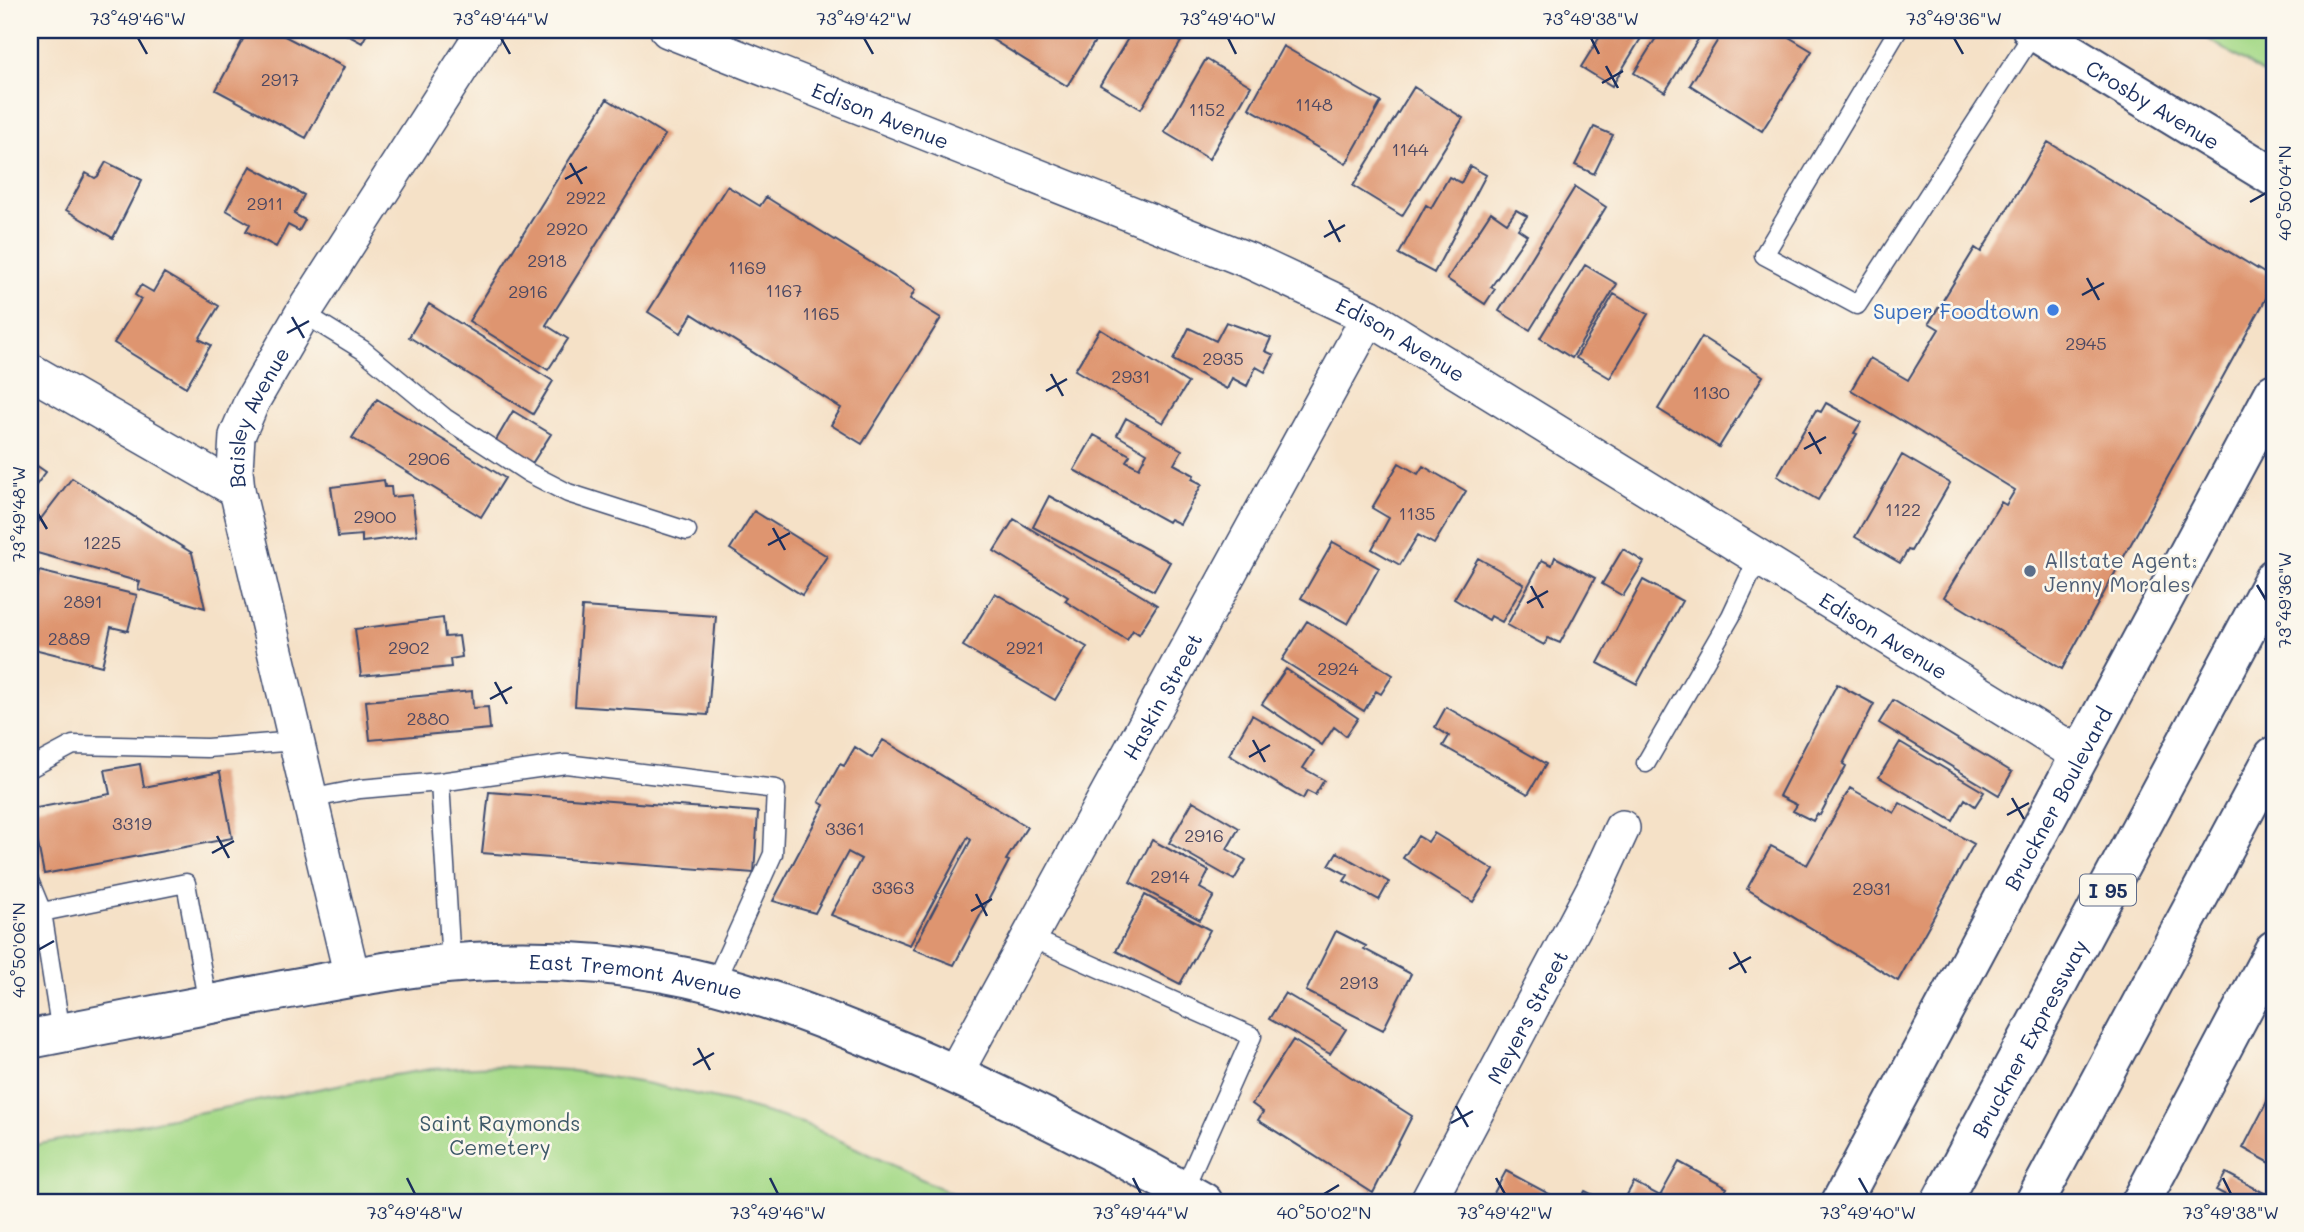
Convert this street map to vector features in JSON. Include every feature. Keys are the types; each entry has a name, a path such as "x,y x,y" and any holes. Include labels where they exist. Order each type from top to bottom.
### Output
{"main road":[{"name":"Crosby Avenue","path":"2034,31 2274,177"},
{"name":"Bruckner Boulevard","path":"1840,1202 2274,393"},
{"name":"Bruckner Expressway","path":"1941,1202 2274,578"},
{"path":"2035,1202 2274,756"},
{"path":"2141,1202 2274,950"},
{"name":"East Tremont Avenue","path":"45,1036 352,977 451,964 493,961 576,963 666,973 796,1008 955,1073 1121,1155 1193,1196"}],"street":[{"name":"Baisley Avenue","path":"352,977 237,490 235,452 243,419 303,313 485,30"},
{"name":"Edison Avenue","path":"668,30 1250,261 1369,317 2081,756"},
{"name":"Haskin Street","path":"955,1073 1369,317"},
{"path":"30,371 237,490"},
{"name":"Meyers Street","path":"1428,1202 1594,889 1622,828"}],"lane":[{"path":"1898,30 1764,255 1857,304 2034,31"},
{"path":"303,313 363,350 445,418 529,473 568,493 687,531"},
{"path":"1646,763 1731,616 1759,556"},
{"path":"30,768 73,745 207,748 296,741"},
{"path":"309,799 360,789 440,782 566,764 776,789 773,854 714,984"},
{"path":"440,782 451,964"},
{"path":"30,883 42,912 45,1036"},
{"path":"42,912 186,883 208,1005"},
{"path":"1030,937 1252,1036 1193,1196"}],"green space":[{"path":"2194,30 2274,30 2274,79 2271,78"},
{"name":"Saint Raymonds Cemetery","path":"497,1066 567,1070 650,1084 730,1102 805,1124 970,1202 30,1202 30,1146 363,1080 431,1069"}],"building":[{"path":"248,30 273,30 344,67 306,138 216,90"},
{"path":"338,30 369,30 362,43"},
{"path":"977,30 1102,30 1067,86"},
{"path":"1133,30 1188,30 1141,109 1100,85"},
{"path":"1604,30 1646,30 1612,86 1581,67"},
{"path":"1661,30 1704,30 1665,92 1634,73"},
{"path":"1724,30 1777,30 1812,51 1762,131 1690,85"},
{"path":"1283,46 1381,102 1346,164 1249,108"},
{"path":"1206,59 1251,86 1209,159 1164,132"},
{"path":"1414,87 1463,118 1402,216 1353,186"},
{"path":"607,99 665,135 546,325 568,339 548,370 469,321"},
{"path":"1594,127 1613,135 1594,174 1575,165"},
{"path":"2048,142 2274,279 2274,284 2062,669 1944,597 2001,502 2006,505 2015,490 1851,390 1870,358 1908,380 1939,329 1929,323 1975,248 1981,252"},
{"path":"106,162 142,180 113,238 66,210 86,173 95,178"},
{"path":"250,166 304,195 294,214 305,220 299,231 288,225 276,247 246,231 250,224 226,210"},
{"path":"1470,166 1486,175 1434,273 1399,254 1426,205 1431,208 1449,177 1461,183"},
{"path":"727,186 760,206 766,197 915,290 910,299 941,318 862,444 831,425 841,408 692,314 681,333 648,312"},
{"path":"1575,187 1606,207 1530,330 1499,311"},
{"path":"1516,210 1527,216 1518,229 1527,235 1491,287 1495,289 1485,304 1447,279 1491,212 1507,223"},
{"path":"1585,265 1617,284 1572,358 1540,338"},
{"path":"164,273 219,306 199,339 211,345 186,387 114,343 141,299 135,295 141,285 153,292"},
{"path":"1614,294 1648,314 1610,378 1576,358"},
{"path":"429,304 553,381 533,414 409,337"},
{"path":"1226,322 1271,338 1265,351 1274,355 1265,372 1256,367 1247,386 1232,378 1227,389 1173,360 1189,328 1216,341"},
{"path":"1100,329 1188,383 1163,423 1075,370"},
{"path":"1702,337 1763,376 1719,447 1658,409"},
{"path":"377,399 505,478 481,517 352,438"},
{"path":"1826,403 1861,422 1854,433 1857,434 1818,500 1777,476 1816,410 1821,412"},
{"path":"513,411 551,434 531,465 495,442"},
{"path":"1126,418 1182,450 1174,464 1194,475 1192,479 1202,484 1180,524 1170,519 1168,522 1074,470 1094,435 1130,455 1126,461 1139,468 1147,453 1117,435"},
{"path":"1902,455 1950,483 1911,551 1908,550 1900,563 1855,537"},
{"path":"30,461 46,472 30,493"},
{"path":"1399,463 1418,474 1423,466 1466,491 1434,544 1418,535 1400,565 1372,549 1389,518 1372,508"},
{"path":"72,478 192,553 205,608 138,589 140,582 30,551 30,533"},
{"path":"384,480 385,487 391,487 392,497 412,495 417,535 362,542 362,535 338,537 331,487"},
{"path":"1049,496 1170,562 1154,591 1033,527"},
{"path":"754,511 827,556 802,595 730,549"},
{"path":"1014,519 1157,605 1139,634 1133,630 1127,640 1065,601 1068,597 994,551"},
{"path":"1333,542 1379,568 1348,624 1301,598"},
{"path":"1623,549 1644,562 1623,596 1602,584"},
{"path":"1555,557 1595,578 1560,643 1548,638 1544,645 1507,625 1542,560 1552,565"},
{"path":"1478,558 1524,584 1502,622 1491,616 1489,620 1454,599"},
{"path":"39,571 137,595 128,631 111,627 102,666 30,648 30,606"},
{"path":"1643,580 1682,601 1637,684 1598,663"},
{"path":"995,593 1087,647 1055,700 963,646"},
{"path":"582,607 716,616 708,715 575,706"},
{"path":"443,618 445,637 459,636 462,657 450,659 451,667 361,676 355,629"},
{"path":"1307,621 1393,675 1381,694 1376,691 1364,711 1282,660"},
{"path":"1286,669 1358,718 1346,736 1334,727 1322,745 1262,704"},
{"path":"1837,684 1874,704 1843,764 1846,766 1820,815 1817,814 1813,821 1793,811 1797,805 1779,796"},
{"path":"472,691 473,708 488,707 490,729 370,740 366,701"},
{"path":"1893,700 2012,772 1999,795 1879,723"},
{"path":"1446,707 1546,764 1528,794 1443,746 1449,736 1435,727"},
{"path":"1252,715 1314,751 1303,768 1324,780 1315,795 1307,791 1303,799 1229,755"},
{"path":"883,740 1027,827 1006,860 1009,861 954,965 913,949 971,840 968,837 910,945 831,915 861,859 848,852 815,913 773,901 824,805 819,802 840,764 844,766 855,747 872,758"},
{"path":"1900,742 1984,792 1975,806 1965,799 1953,821 1879,777"},
{"path":"140,764 144,787 220,772 232,838 44,874 31,809 110,794 105,770"},
{"path":"1850,788 1894,813 1900,803 1974,844 1898,981 1747,889 1771,846 1807,865"},
{"path":"489,792 758,812 754,873 482,853"},
{"path":"1193,801 1239,828 1227,849 1246,860 1234,880 1169,843"},
{"path":"1434,833 1494,870 1473,902 1403,858 1418,836 1428,842"},
{"path":"1152,840 1209,871 1200,888 1214,896 1200,920 1130,882"},
{"path":"1337,852 1389,882 1379,900 1344,881 1348,875 1329,865"},
{"path":"1145,895 1210,930 1180,984 1116,951"},
{"path":"1336,931 1411,974 1383,1030 1306,991"},
{"path":"1285,993 1346,1029 1330,1054 1269,1019"},
{"path":"1293,1040 1412,1116 1373,1193 1258,1120 1263,1112 1252,1104"},
{"path":"2272,1092 2274,1093 2274,1165 2243,1148"},
{"path":"1679,1162 1727,1188 1719,1202 1623,1202 1634,1182 1660,1196"},
{"path":"1506,1171 1564,1202 1489,1202"},
{"path":"2226,1173 2274,1198 2274,1202 2239,1202 2216,1190"},
{"path":"1585,1191 1607,1202 1579,1202"}],"place":[{"name":"Super Foodtown","path":"2053,310"},
{"name":"Allstate Agent: Jenny Morales","path":"2030,571"}]}
